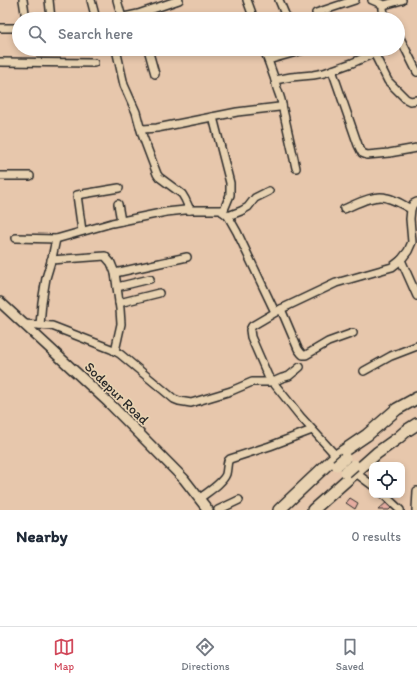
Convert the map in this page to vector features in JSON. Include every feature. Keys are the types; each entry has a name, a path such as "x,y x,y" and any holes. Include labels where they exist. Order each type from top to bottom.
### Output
{"highway":[{"path":"279,510 397,409 417,398"},
{"path":"290,510 331,470 339,460 417,402"},
{"path":"313,510 382,440 417,415"},
{"path":"306,510 322,493 417,424"}],"main road":[{"name":"Sodepur Road","path":"0,302 108,402 184,479 208,510"}],"street":[{"path":"23,0 25,12"},
{"path":"49,0 50,12"},
{"path":"91,0 94,12"},
{"path":"117,0 118,12"},
{"path":"151,12 179,0"},
{"path":"247,0 251,12"},
{"path":"279,0 284,12"},
{"path":"319,12 353,0"},
{"path":"372,0 384,5 402,0"},
{"path":"383,12 382,8 384,5"},
{"path":"0,28 12,28"},
{"path":"405,49 417,72"},
{"path":"118,56 124,84 136,112 145,145 157,174 182,194 190,210"},
{"path":"150,56 155,74"},
{"path":"267,56 282,100 296,168"},
{"path":"268,60 282,56"},
{"path":"275,80 290,77 313,76 352,63 367,56"},
{"path":"376,56 388,81 406,99 410,101 417,100"},
{"path":"0,62 94,63"},
{"path":"332,70 362,153 367,156 417,148"},
{"path":"140,127 143,129 157,128 237,112 279,107 282,105"},
{"path":"213,117 230,183 230,195 226,214"},
{"path":"0,176 30,176"},
{"path":"82,231 77,195 119,188"},
{"path":"226,214 241,212 252,204 255,198 270,191"},
{"path":"344,209 358,203 380,197 393,200 411,209"},
{"path":"369,483 339,460 300,416 268,376 251,336 250,330 252,326 278,311 336,283 392,267 401,260 408,251 412,242 410,219 411,209 413,204 417,202"},
{"path":"118,204 121,221"},
{"path":"16,238 56,239 121,221 166,212 220,210 226,214 237,232 301,354 306,355 328,342 352,333"},
{"path":"40,325 46,278 56,239"},
{"path":"51,260 105,256 111,263 115,273 120,324 115,351"},
{"path":"115,273 187,257"},
{"path":"401,260 414,281 417,296"},
{"path":"117,287 150,279"},
{"path":"119,303 159,293"},
{"path":"24,324 52,326 115,351 174,399 183,402 196,402 252,382 273,382 289,376 299,376"},
{"path":"364,372 391,356 417,346"},
{"path":"289,376 300,367"},
{"path":"199,499 219,484 226,473 228,461 230,459 312,430"},
{"path":"416,510 417,491"},
{"path":"387,498 400,510"},
{"path":"218,510 238,500"}],"building":[{"path":"350,498 358,503 355,509 346,503"},
{"path":"388,501 393,506 389,510 378,510"}]}
